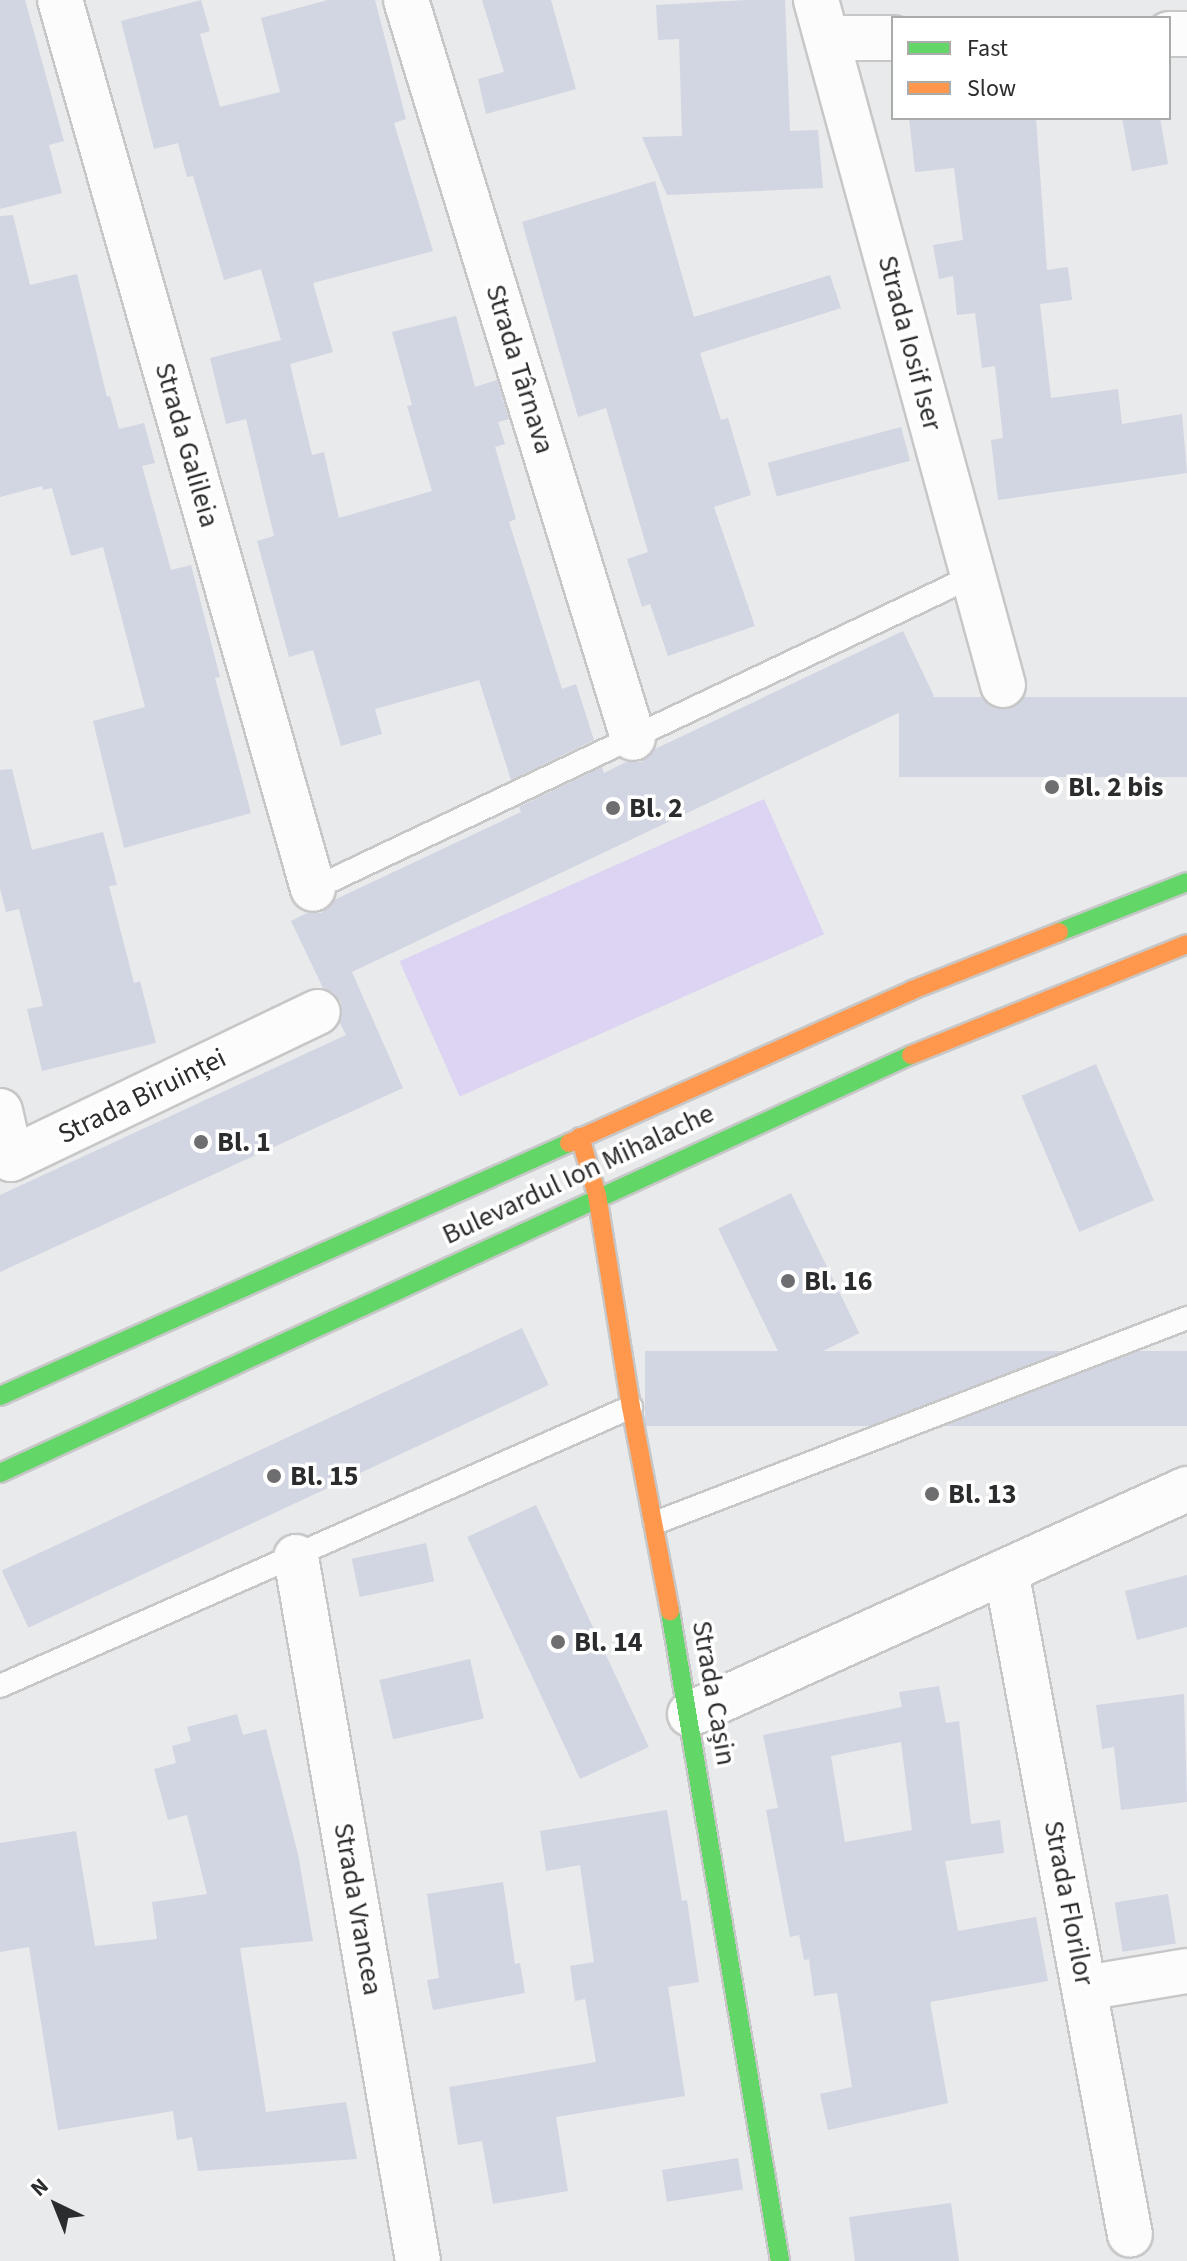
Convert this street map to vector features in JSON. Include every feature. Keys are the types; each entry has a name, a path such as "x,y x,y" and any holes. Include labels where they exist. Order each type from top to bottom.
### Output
{"main road":[{"name":"Bulevardul Ion Mihalache","path":"0,1396 912,990 1187,882"},
{"name":"Bulevardul Ion Mihalache","path":"0,1473 597,1195 934,1044 1187,944"},
{"name":"Strada Cașin","path":"580,1137 597,1195 631,1407 690,1714 780,2261"}],"street":[{"name":"Strada Galileia","path":"60,0 313,889"},
{"name":"Strada Târnava","path":"406,0 633,738"},
{"path":"821,19 891,37"},
{"name":"Strada Iosif Iser","path":"821,19 1003,685"},
{"name":"Strada Biruinței","path":"0,1111 11,1159 318,1012"},
{"path":"690,1714 1187,1489"},
{"name":"Strada Vrancea","path":"296,1557 418,2261"},
{"name":"Strada Florilor","path":"1006,1571 1130,2235"},
{"path":"1085,1988 1187,1971"}],"lane":[{"path":"313,889 973,576"},
{"path":"655,1523 1187,1318"},
{"path":"0,1686 631,1407"}],"shaded area":[{"path":"764,799 824,934 460,1096 399,961"}],"building":[{"path":"0,0 25,0 64,141 49,145 62,193 0,209"},
{"path":"201,0 210,31 200,34 220,107 280,92 261,18 328,0 375,0 406,119 394,123 433,251 313,283 333,352 290,364 312,455 324,452 339,518 432,491 407,406 412,405 392,332 456,316 475,387 497,380 509,419 498,422 505,444 495,447 516,519 509,522 562,689 576,684 594,740 511,780 479,680 375,709 382,734 341,746 313,650 289,657 257,541 274,536 246,419 226,424 210,358 281,340 261,269 224,280 193,176 187,177 178,143 154,149 121,21"},
{"path":"482,0 551,0 576,89 486,114 478,79 504,72"},
{"path":"785,0 790,131 818,130 823,188 667,195 642,137 682,136 679,39 658,40 656,5"},
{"path":"909,120 1036,120 1047,270 1068,267 1072,300 1040,304 1051,398 1118,389 1122,424 1182,414 1187,473 998,500 991,440 1003,438 995,366 982,368 975,313 957,315 953,276 939,279 933,245 963,240 954,168 915,172"},
{"path":"1122,120 1160,120 1168,164 1132,171"},
{"path":"655,181 694,317 830,275 841,308 700,353 721,420 728,418 751,495 714,507 755,626 668,656 650,604 642,607 627,559 648,552 606,408 578,417 522,222"},
{"path":"13,215 30,285 77,274 107,397 110,396 119,429 144,423 155,463 142,466 171,570 191,565 220,677 215,678 251,813 124,848 93,721 145,707 103,547 71,556 52,488 43,490 42,486 0,497 0,216"},
{"path":"901,427 910,461 777,497 768,463"},
{"path":"903,631 934,696 352,972 403,1088 0,1272 0,1195 346,1035 340,1023 341,1002 333,992 323,988 291,921 307,913 321,913 334,900 521,812 519,807 602,767 604,773 626,762 641,762 655,749"},
{"path":"899,697 1187,697 1187,777 899,777"},
{"path":"12,769 32,850 103,832 117,885 109,886 134,983 140,981 156,1043 42,1071 27,1009 43,1006 19,909 6,912 0,888 0,770"},
{"path":"1096,1064 1154,1200 1079,1232 1021,1096"},
{"name":"Bl. 16","path":"791,1193 859,1333 787,1369 718,1229"},
{"name":"Bl. 15","path":"522,1328 549,1385 28,1628 2,1571"},
{"path":"645,1351 1187,1351 1187,1426 645,1426"},
{"name":"Bl. 14","path":"536,1505 649,1747 580,1779 467,1537"},
{"path":"426,1543 434,1581 360,1597 352,1559"},
{"path":"1187,1575 1187,1627 1137,1640 1125,1591"},
{"path":"470,1659 484,1718 393,1739 379,1680"},
{"path":"939,1686 946,1723 959,1721 971,1824 1000,1820 1004,1853 945,1861 958,1931 1036,1917 1048,1981 930,2002 948,2103 828,2130 820,2094 852,2087 837,1993 814,1996 809,1959 804,1960 799,1935 790,1937 766,1810 778,1808 763,1735 902,1707 899,1692","holes":["901,1742 912,1830 845,1842 831,1756"]},
{"path":"1184,1694 1187,1802 1121,1810 1114,1747 1102,1749 1096,1705"},
{"path":"237,1714 243,1735 266,1729 298,1854 313,1941 240,1948 266,2112 346,2102 357,2159 198,2171 192,2137 177,2140 173,2111 58,2130 29,1947 0,1952 0,1843 76,1831 95,1946 157,1939 152,1902 207,1894 187,1815 168,1820 154,1769 176,1763 172,1746 191,1741 187,1727"},
{"path":"667,1810 682,1901 687,1900 699,1982 668,1987 685,2096 556,2117 568,2191 493,2204 482,2141 458,2145 449,2087 596,2062 585,1999 575,2001 570,1966 594,1962 580,1865 546,1871 540,1831"},
{"path":"503,1882 515,1964 520,1963 525,1993 433,2010 427,1980 439,1978 427,1894"},
{"path":"1168,1894 1176,1943 1122,1952 1115,1902"},
{"path":"738,2158 743,2190 667,2202 662,2170"},
{"path":"951,2203 959,2261 855,2261 849,2217"}],"traffic: fast":[{"path":"1059,932 1187,882"},
{"path":"0,1473 911,1055"},
{"path":"0,1396 569,1143"},
{"path":"670,1611 780,2261"}],"traffic: slow":[{"path":"569,1143 912,990 1059,932"},
{"path":"911,1055 1187,944"},
{"path":"580,1137 597,1195 631,1407 670,1611"}],"place":[{"name":"Bl. 2 bis","path":"1052,787"},
{"name":"Bl. 2","path":"613,808"},
{"name":"Bl. 1","path":"201,1142"},
{"name":"Bl. 16","path":"788,1281"},
{"name":"Bl. 15","path":"274,1476"},
{"name":"Bl. 13","path":"932,1494"},
{"name":"Bl. 14","path":"558,1642"}]}
